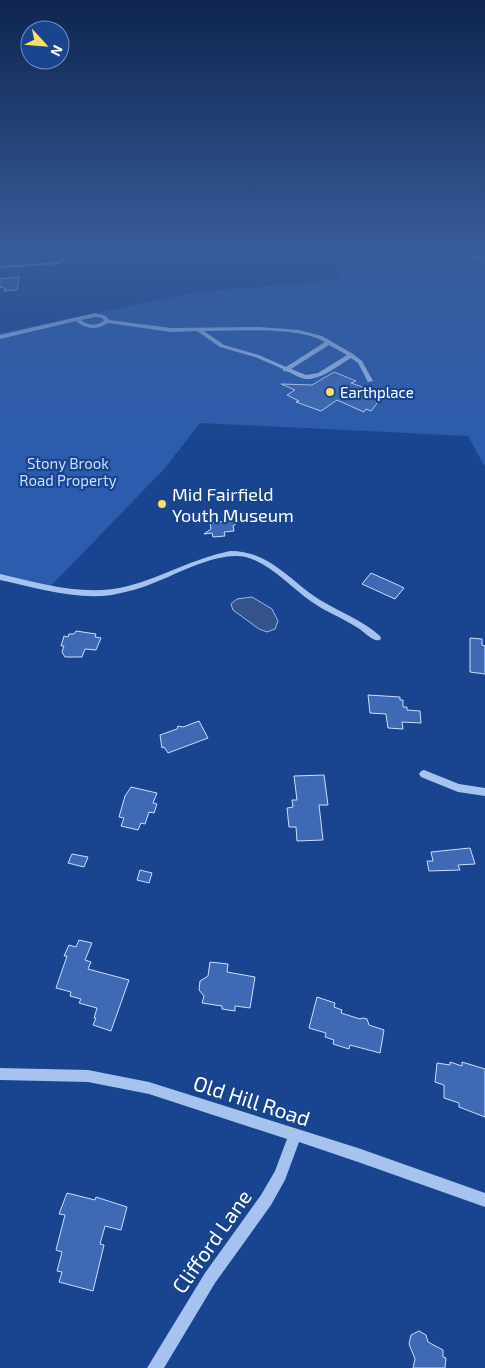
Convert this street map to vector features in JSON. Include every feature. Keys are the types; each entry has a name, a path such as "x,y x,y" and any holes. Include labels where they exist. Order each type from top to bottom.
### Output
{"street":[{"path":"0,337 96,315 104,317 108,321 155,328 200,330 222,346 257,356 285,370 302,377 314,377 351,355 329,342 285,370"},
{"path":"77,319 90,326 102,325 108,321"},
{"path":"0,577 68,591 112,592 129,589 206,560 243,554 262,562 316,601 359,624 377,638"},
{"path":"424,774 458,788 485,792"},
{"name":"Old Hill Road","path":"0,1074 62,1074 124,1082 166,1093 295,1135 485,1200"},
{"name":"Clifford Lane","path":"155,1368 210,1278 266,1200 280,1175 295,1135"}],"lane":[{"path":"200,330 259,329 299,332 320,337 329,342"},
{"path":"351,355 360,362 370,381"}],"green space":[{"name":"Stony Brook Road Property","path":"97,313 485,313 485,467 468,436 200,423 165,468 49,588 0,579 0,333"}],"shaded area":[{"path":"252,597 272,609 278,621 275,629 267,632 259,629 233,610 231,604 237,599"}],"building":[{"path":"334,372 356,381 351,383 368,389 364,392 382,397 371,411 366,409 364,412 337,400 321,411 296,402 299,401 287,395 295,390 281,384 312,385"},
{"path":"236,511 247,516 233,526 234,531 224,532 225,536 213,537 212,533 204,534 211,529 210,523 221,522"},
{"path":"371,573 404,588 395,599 362,584"},
{"path":"76,631 96,634 95,637 101,638 96,650 85,649 82,657 65,657 62,652 64,646 61,646 64,636 68,637 69,634 74,634"},
{"path":"470,638 482,639 482,645 485,646 485,674 470,672"},
{"path":"368,695 400,697 400,700 403,700 403,707 407,707 407,710 420,711 421,723 402,722 403,729 388,728 386,714 370,713"},
{"path":"199,721 208,738 168,753 164,747 162,748 160,735 177,729 178,726 183,727"},
{"path":"324,775 328,805 319,805 323,840 297,841 296,827 289,827 287,808 293,807 292,800 297,800 294,776"},
{"path":"131,787 157,793 153,803 157,804 154,813 149,812 145,824 141,823 138,830 121,826 124,818 119,817 125,796"},
{"path":"470,848 475,864 458,865 460,870 429,871 427,861 433,861 431,852"},
{"path":"72,854 88,857 84,867 68,863"},
{"path":"140,870 152,873 149,883 137,880"},
{"path":"79,940 92,943 85,960 91,962 88,969 129,980 111,1031 93,1025 97,1008 79,1003 81,999 70,996 71,992 56,988 67,956 64,956 69,945 76,947"},
{"path":"210,962 228,964 227,972 255,977 250,1008 235,1006 235,1011 222,1009 222,1006 202,1003 204,996 199,990 200,981 208,976"},
{"path":"317,997 335,1003 334,1007 342,1010 341,1013 360,1019 367,1019 369,1025 384,1030 380,1053 350,1045 349,1049 333,1044 334,1040 325,1037 326,1033 309,1028"},
{"path":"450,1062 462,1066 462,1062 485,1069 485,1117 459,1107 459,1103 444,1098 444,1085 435,1082 437,1063 450,1065"},
{"path":"67,1193 95,1200 96,1197 127,1207 121,1230 105,1226 100,1244 104,1245 93,1291 59,1282 62,1272 57,1271 62,1252 56,1250 65,1215 59,1214"},
{"path":"419,1331 426,1335 428,1342 443,1350 443,1357 446,1358 445,1368 413,1368 415,1359 409,1344 411,1335"}],"place":[{"name":"Earthplace","path":"330,392"},
{"name":"Mid Fairfield Youth Museum","path":"162,504"}]}
